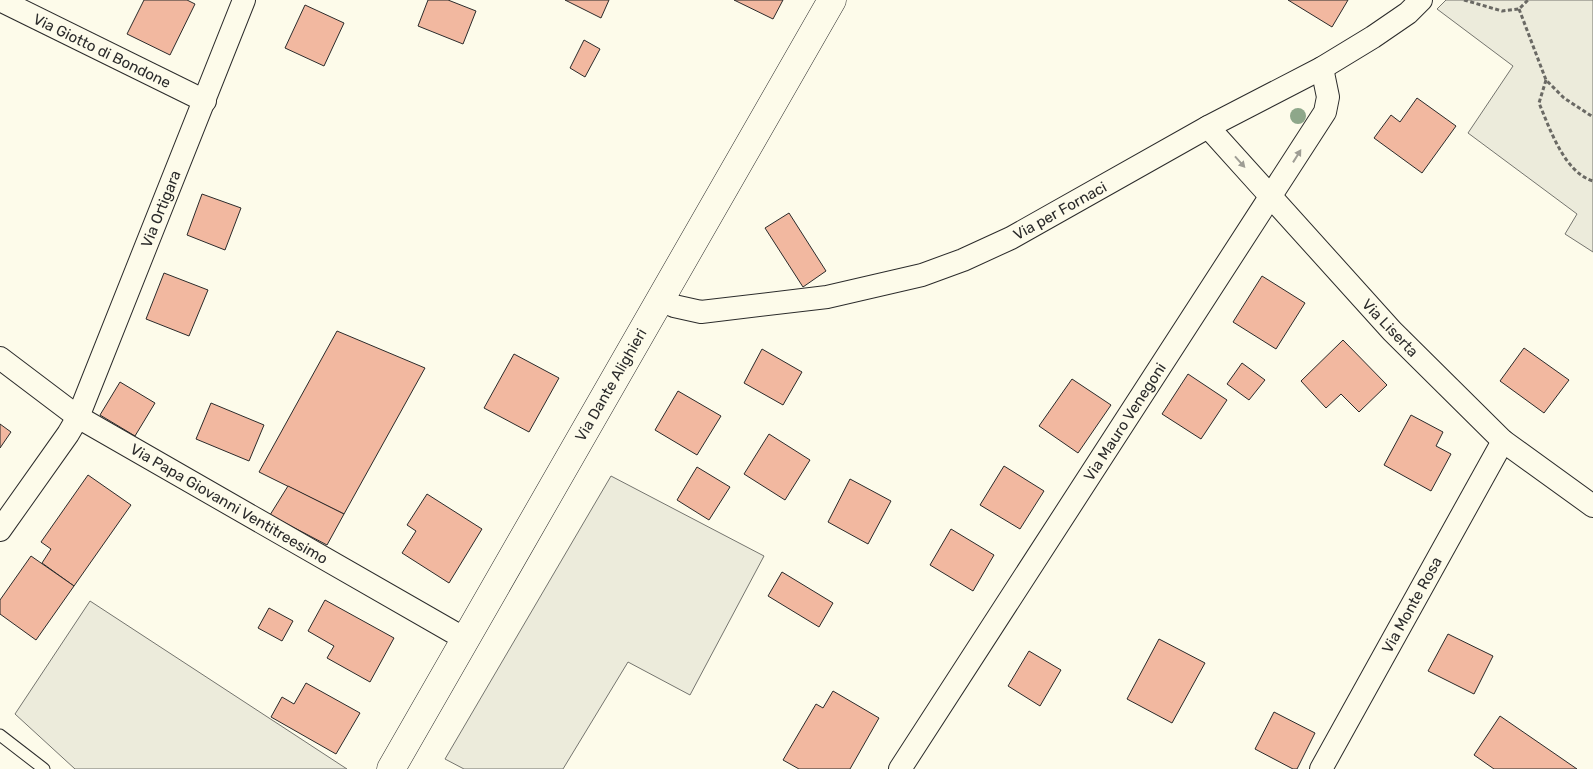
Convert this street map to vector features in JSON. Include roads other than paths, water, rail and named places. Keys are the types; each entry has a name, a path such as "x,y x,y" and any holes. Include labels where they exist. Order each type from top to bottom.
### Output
{"street":[{"name":"Via Giotto di Bondone","path":"0,0 205,101"},
{"name":"Via Ortigara","path":"0,530 78,417 244,0"},
{"name":"Via Dante Alighieri","path":"391,769 832,0"},
{"name":"Via per Fornaci","path":"660,300 674,306 701,312 827,297 922,275 963,260 1011,238 1208,127 1322,68 1373,37 1408,12 1421,0"},
{"name":"Via Mauro Venegoni","path":"900,769 1325,112 1328,97 1322,68"},
{"name":"Via Liserta","path":"1208,127 1392,331 1503,441 1593,506"},
{"name":"Via Papa Giovanni Ventitreesimo","path":"0,358 78,417 465,639"},
{"name":"Via Monte Rosa","path":"1321,769 1503,441"}],"lane":[{"path":"0,735 44,769"}]}
